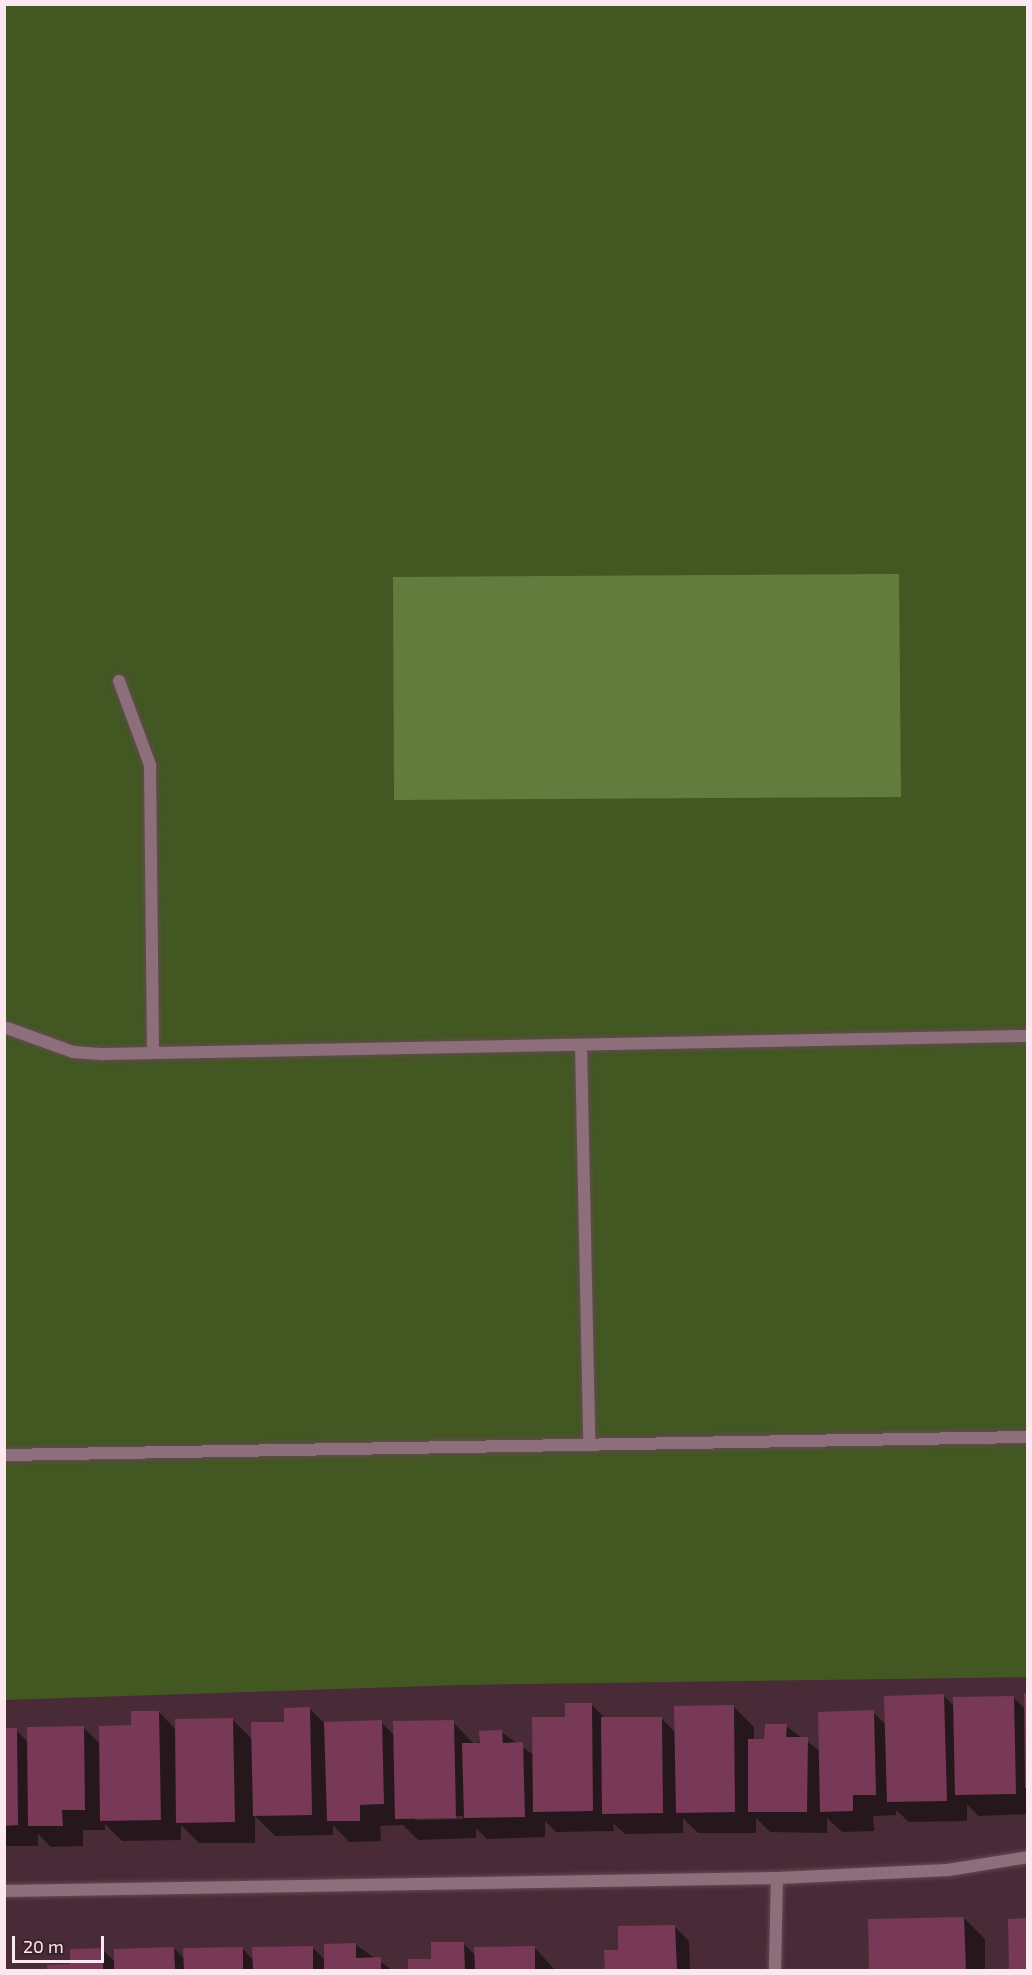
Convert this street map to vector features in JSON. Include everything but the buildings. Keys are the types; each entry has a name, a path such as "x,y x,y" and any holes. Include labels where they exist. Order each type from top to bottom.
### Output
{"street":[{"path":"119,681 150,765 153,1053"},
{"path":"8,1028 73,1052 153,1053 1028,1036"},
{"path":"581,1045 589,1442"},
{"path":"4,1455 589,1442 1028,1437"},
{"path":"4,1891 777,1878 948,1870 1028,1857"},
{"path":"775,1971 777,1878"}],"shaded area":[{"path":"4,5 1027,5 1027,1677 461,1685 5,1700"},
{"path":"899,574 901,797 394,800 393,577"}]}
